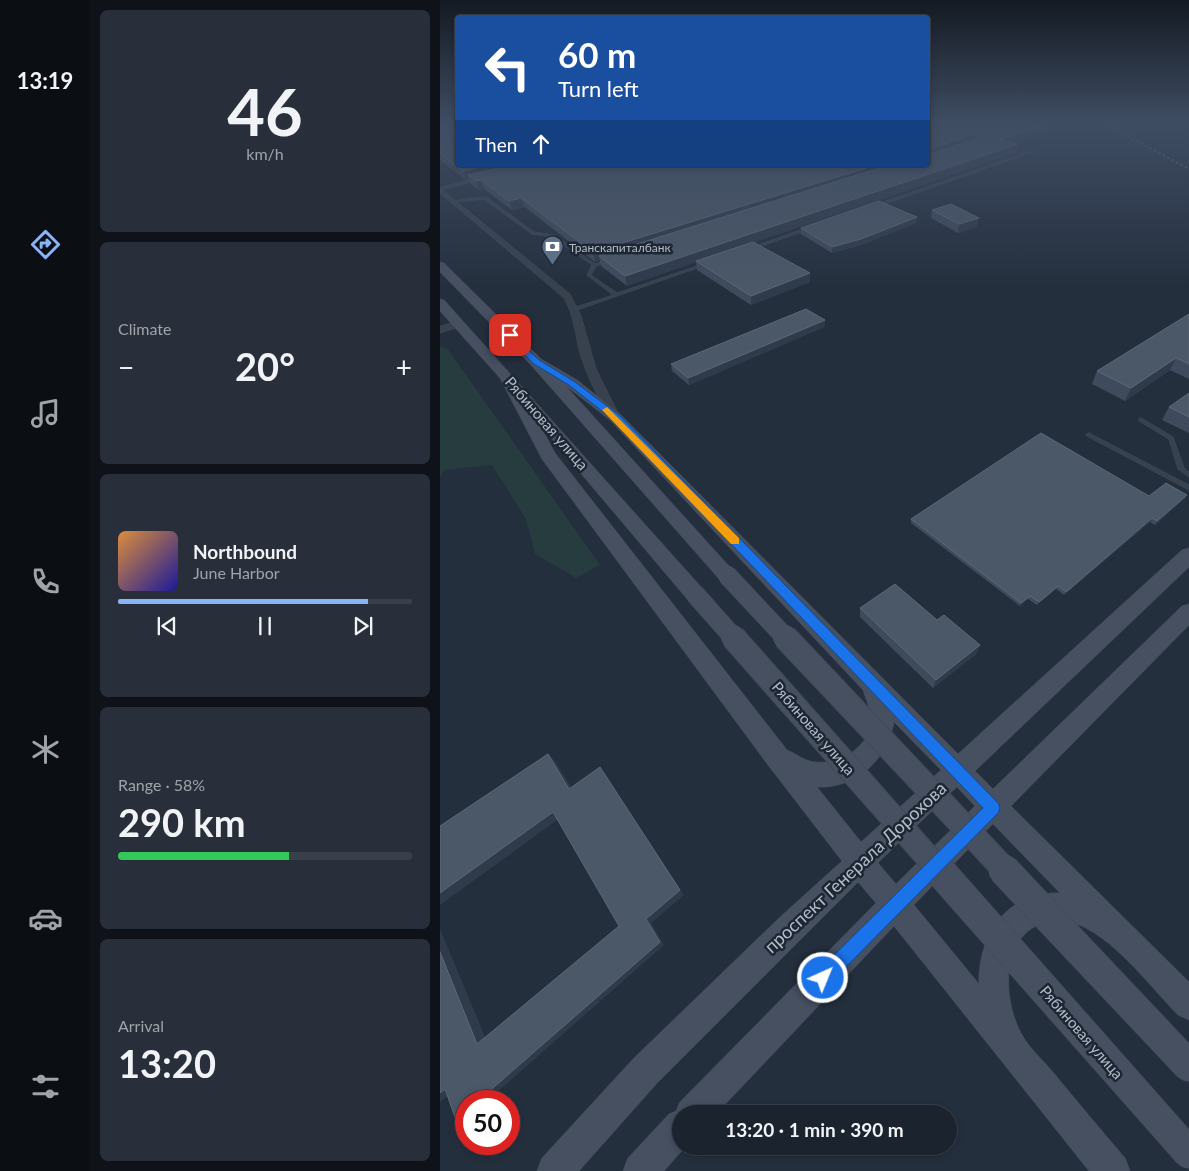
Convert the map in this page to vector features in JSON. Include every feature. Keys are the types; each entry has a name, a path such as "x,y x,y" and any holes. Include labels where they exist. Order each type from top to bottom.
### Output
{"main road":[{"path":"440,265 536,362 727,575 1189,1066"},
{"name":"Рябиновая улица","path":"440,303 1189,1153"},
{"path":"536,362 572,383 615,417 993,808 1189,1004"},
{"path":"506,376 548,455 777,757 859,861 1112,1171"},
{"name":"проспект Генерала Дорохова","path":"555,1171 646,1070 859,861 1189,555"},
{"path":"701,1105 895,904 1189,612"},
{"path":"777,757 797,770 821,775 845,771 865,759 879,741 884,720 880,699 870,682"},
{"path":"1013,1050 998,1018 993,987 995,958 1005,934 1022,916 1051,907 1067,907 1092,916 1116,932"},
{"path":"641,1171 672,1136"}],"street":[{"path":"440,189 559,288 575,309 592,374 615,417"},
{"path":"440,330 459,324"}],"lane":[{"path":"871,207 960,177"},
{"path":"440,189 483,178"},
{"path":"454,201 485,198 533,233 553,236 594,266"},
{"path":"748,250 814,227"},
{"path":"613,260 594,266 589,275 616,295"},
{"path":"575,309 710,262"},
{"path":"1141,420 1171,438 1181,470 1189,475"},
{"path":"1089,435 1189,488"}],"green space":[{"path":"440,347 447,348 600,565 576,578 535,554 526,519 492,465 444,470 440,478"}],"building":[{"path":"470,177 838,177 593,252 521,198 509,201 481,180 476,181"},
{"path":"852,177 921,177 625,276 599,256"},
{"path":"879,201 917,217 861,239 832,247 801,228"},
{"path":"951,204 979,218 959,224 932,210"},
{"path":"753,242 810,273 751,296 696,261"},
{"path":"806,309 825,320 688,378 671,364"},
{"path":"1189,314 1189,364 1176,358 1131,388 1097,371"},
{"path":"1189,393 1189,417 1169,407"},
{"path":"1041,433 1149,496 1166,483 1187,495 1157,521 1152,518 1066,592 1058,586 1039,602 1030,596 1021,603 911,519"},
{"path":"895,584 937,620 944,615 980,645 936,680 860,608"},
{"path":"548,754 569,789 600,767 680,890 646,919 660,942 491,1090 455,1090 455,1117 445,1089 440,1093 440,952 477,1044 619,926 553,812 440,893 440,826"}],"slow traffic":[{"path":"607,410 735,541"}],"place":[{"name":"Транскапиталбанк","path":"553,266"}],"route":[{"path":"510,335 536,362 572,383 615,417 993,808 823,978"}]}
